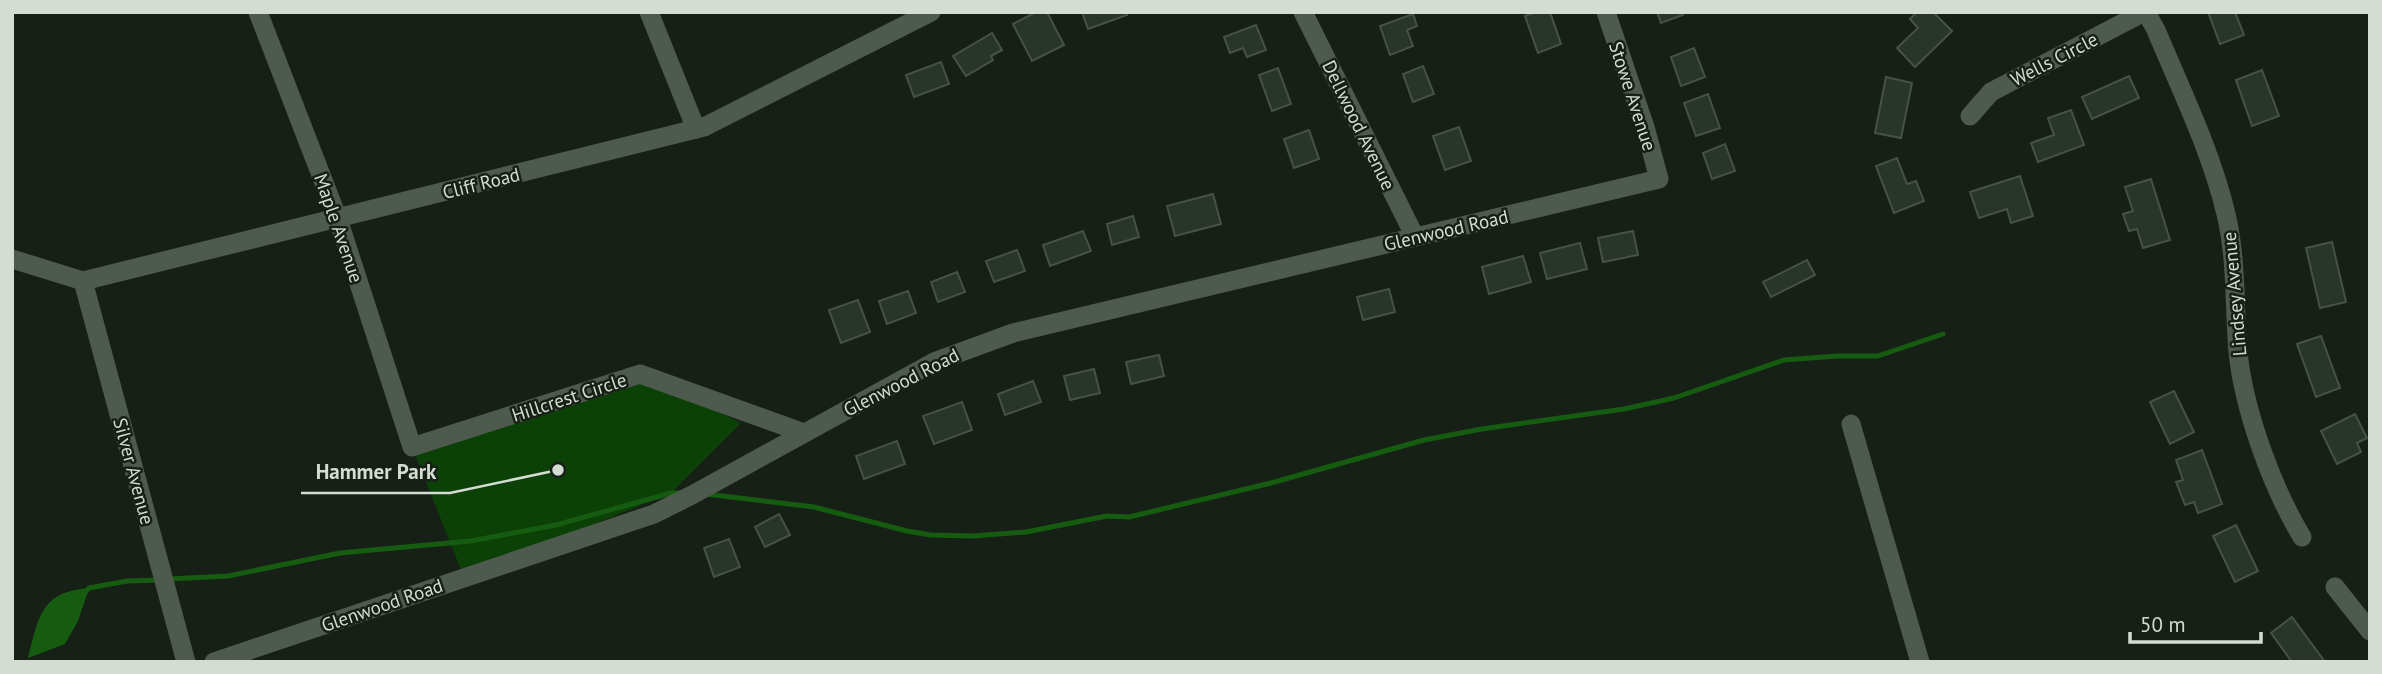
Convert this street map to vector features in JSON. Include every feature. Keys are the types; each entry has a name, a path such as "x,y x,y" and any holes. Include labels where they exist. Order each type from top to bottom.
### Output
{"street":[{"name":"Maple Avenue","path":"258,12 338,219 412,447"},
{"path":"649,12 696,129"},
{"name":"Cliff Road","path":"83,281 696,129 931,12"},
{"name":"Dellwood Avenue","path":"1303,12 1415,237"},
{"name":"Stowe Avenue","path":"1606,12 1645,127 1659,179"},
{"name":"Wells Circle","path":"1970,116 1991,92 2145,12"},
{"name":"Lindsey Avenue","path":"2145,12 2156,30 2207,153 2226,214 2235,262 2238,353 2249,406 2277,488 2302,537"},
{"name":"Glenwood Road","path":"214,662 654,514 934,362 965,349 1013,333 1659,179"},
{"path":"12,259 83,281"},
{"name":"Silver Avenue","path":"83,281 186,662"},
{"name":"Hillcrest Circle","path":"412,447 640,374 804,433"},
{"path":"1851,424 1920,662"},
{"path":"2335,587 2370,631"}],"shaded area":[{"path":"640,374 741,423 671,493 464,577 412,447"},
{"path":"89,588 78,621 65,644 28,658 44,609 60,595"}],"building":[{"path":"1036,12 1047,12 1064,45 1032,61 1013,24"},
{"path":"1082,12 1126,12 1127,15 1088,29"},
{"path":"1536,12 1550,12 1561,44 1538,53 1525,16"},
{"path":"1657,12 1682,12 1683,15 1661,23"},
{"path":"1917,12 1933,12 1952,31 1915,67 1897,48 1918,28 1910,19"},
{"path":"2208,12 2235,12 2244,35 2220,44"},
{"path":"1413,14 1417,26 1407,30 1413,46 1390,55 1380,26"},
{"path":"1256,25 1266,50 1247,57 1243,48 1230,53 1224,37"},
{"path":"992,33 1002,50 991,56 993,60 966,76 953,56"},
{"path":"1694,48 1705,77 1681,86 1671,57"},
{"path":"941,62 949,84 914,97 906,75"},
{"path":"1423,66 1434,94 1413,102 1403,74"},
{"path":"1278,68 1291,104 1272,111 1259,75"},
{"path":"2262,70 2279,116 2252,126 2236,80"},
{"path":"2129,76 2139,98 2092,119 2082,97"},
{"path":"1886,77 1912,83 1901,138 1875,133"},
{"path":"1708,94 1720,128 1696,136 1684,103"},
{"path":"2071,110 2084,145 2038,162 2031,143 2054,135 2048,118"},
{"path":"1459,127 1471,161 1445,170 1433,136"},
{"path":"1309,130 1319,159 1294,168 1284,139"},
{"path":"1725,144 1735,171 1712,179 1703,153"},
{"path":"1897,158 1907,184 1916,181 1924,201 1894,213 1876,166"},
{"path":"2020,176 2033,216 2011,223 2007,209 1979,218 1970,192"},
{"path":"2151,179 2170,240 2143,248 2137,229 2129,231 2123,214 2133,211 2125,187"},
{"path":"1213,194 1221,224 1175,236 1167,206"},
{"path":"1133,216 1139,237 1112,245 1107,224"},
{"path":"1083,231 1091,251 1050,266 1043,245"},
{"path":"1633,231 1638,255 1603,262 1598,238"},
{"path":"2332,242 2346,302 2320,308 2306,248"},
{"path":"1580,243 1587,269 1547,279 1540,253"},
{"path":"1017,250 1025,271 994,282 986,261"},
{"path":"1523,256 1531,282 1489,294 1482,267"},
{"path":"1807,260 1815,275 1771,297 1763,282"},
{"path":"957,272 965,292 938,302 931,282"},
{"path":"1389,289 1395,312 1363,320 1357,297"},
{"path":"908,291 916,313 887,324 879,301"},
{"path":"858,300 870,332 841,343 829,310"},
{"path":"2321,336 2340,388 2316,397 2297,344"},
{"path":"1159,355 1164,376 1131,384 1126,362"},
{"path":"1094,369 1100,393 1070,400 1064,376"},
{"path":"1033,381 1041,402 1005,415 998,394"},
{"path":"2174,391 2194,432 2170,444 2150,402"},
{"path":"962,402 972,430 934,444 923,416"},
{"path":"2355,414 2367,438 2357,443 2361,452 2337,464 2321,431"},
{"path":"897,441 905,464 864,479 856,456"},
{"path":"2202,450 2222,504 2198,513 2194,502 2185,505 2176,482 2183,480 2176,460"},
{"path":"779,514 790,535 765,547 755,527"},
{"path":"2236,525 2258,571 2235,582 2213,536"},
{"path":"729,539 740,567 714,577 704,548"},
{"path":"2292,617 2325,662 2292,662 2271,633"}],"waterway":[{"path":"706,494 814,507 931,535 973,536 1026,532 1107,516 1129,517 1271,483 1424,440 1624,409 1674,398 1784,360 1878,356 1943,334"},
{"path":"169,579 228,576 340,553 471,541 556,525 679,493"},
{"path":"85,593 89,588 127,581 160,580"}],"place":[{"name":"Hammer Park","path":"558,470"}]}
